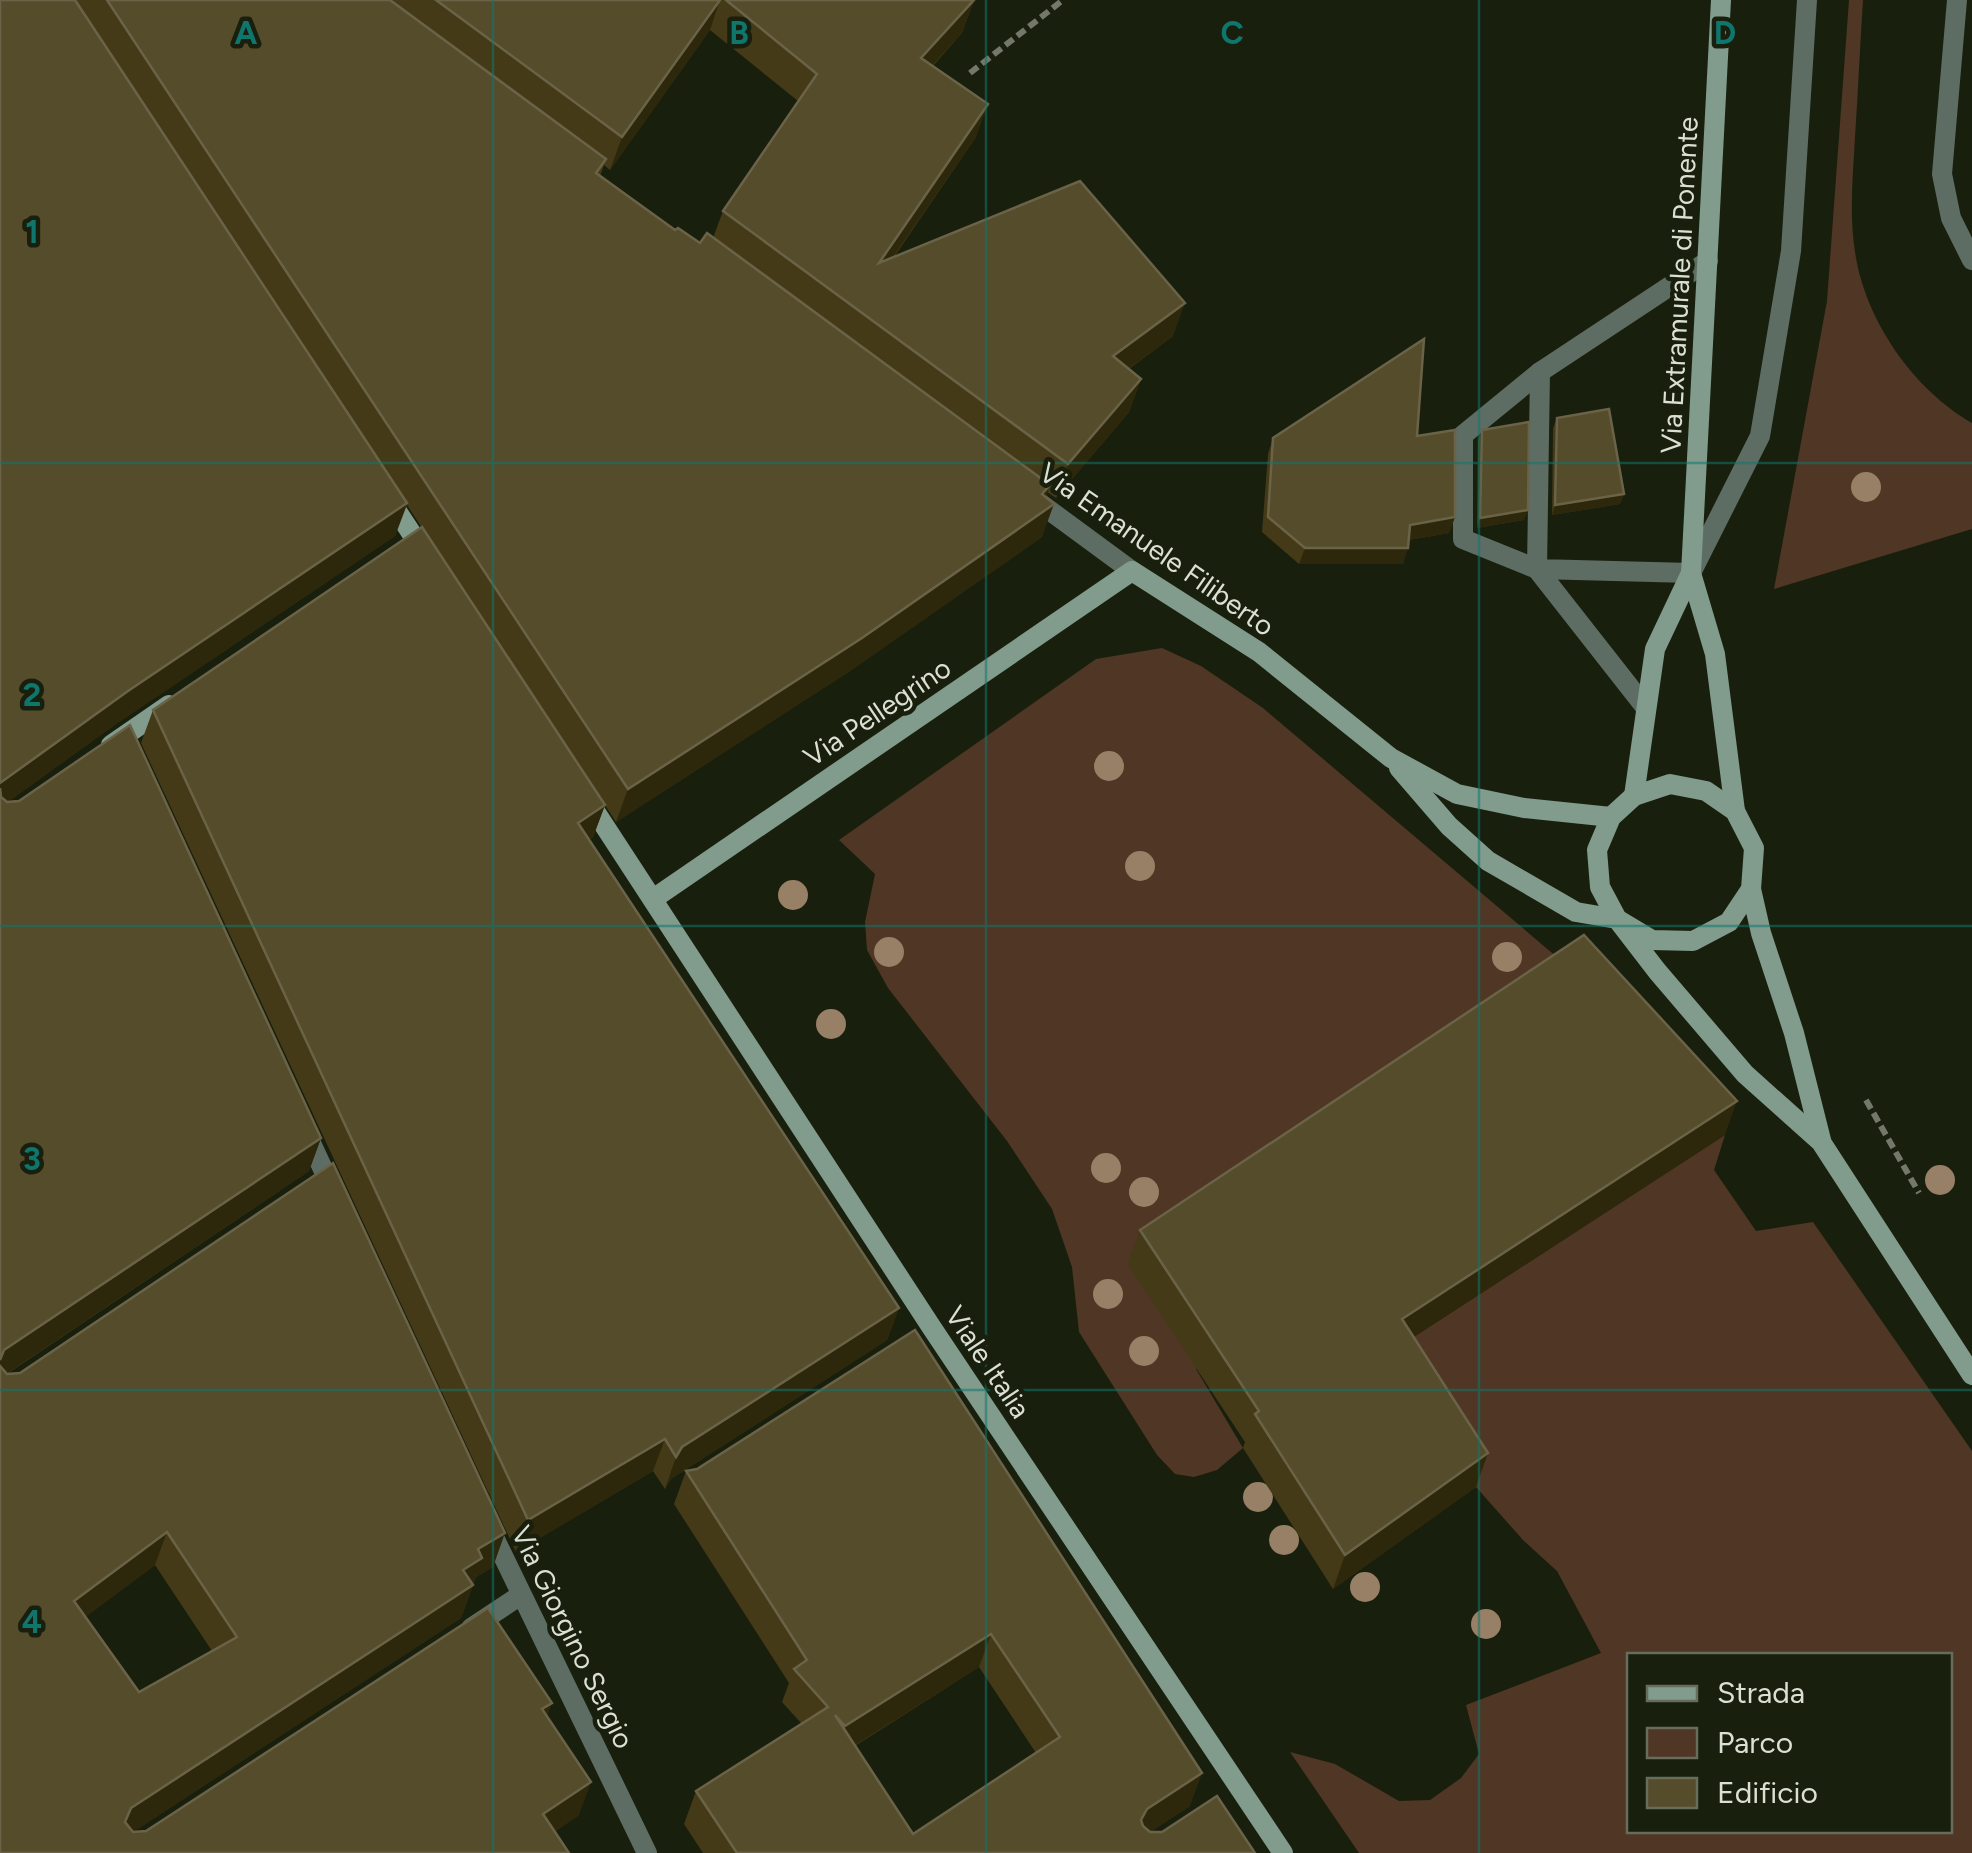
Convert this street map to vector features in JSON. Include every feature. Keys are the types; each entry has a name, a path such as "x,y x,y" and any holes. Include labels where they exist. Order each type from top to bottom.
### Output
{"main road":[{"name":"Via Extramurale di Ponente","path":"1721,0 1691,573 1715,654 1735,811 1754,848 1751,889 1760,933 1794,1034 1821,1142"},
{"path":"372,473 407,544 437,571"},
{"name":"Via Emanuele Filiberto","path":"1132,571 1260,652 1391,758"},
{"name":"Via Pellegrino","path":"653,899 1132,571"},
{"name":"Via Extramurale di Ponente","path":"1691,573 1654,649 1634,796 1612,817 1596,850 1600,887 1617,919 1656,972 1746,1074 1821,1142 1972,1376"},
{"path":"92,758 127,745 188,692"},
{"path":"1391,758 1457,794 1524,808 1612,817"},
{"path":"1391,758 1448,826 1488,861 1576,912 1617,919 1652,940 1693,941 1728,922 1751,889"},
{"name":"Viale Italia","path":"578,784 924,1334 1233,1796 1283,1853"},
{"path":"1634,796 1670,784 1706,790 1735,811"}],"street":[{"path":"1708,261 1540,372 1463,435 1463,539 1537,569 1691,573 1760,436 1791,251 1806,0"},
{"path":"1956,0 1942,174 1952,218 1972,260"},
{"path":"1540,372 1537,569 1646,708"},
{"name":"Via Emanuele Filiberto","path":"1006,478 1132,571"},
{"path":"294,1106 318,1182 342,1211"},
{"name":"Via Giorgino Sergio","path":"480,1508 648,1853"},
{"path":"455,1638 521,1595"}],"path":[{"path":"970,73 1064,0"}],"green space":[{"path":"1849,0 1863,0 1852,209 1860,277 1869,303 1895,350 1930,392 1972,423 1972,529 1774,589 1827,301"},
{"path":"1162,648 1201,666 1263,708 1571,969 1196,1369 1243,1448 1217,1470 1194,1477 1175,1474 1157,1455 1079,1332 1072,1267 1052,1209 1007,1141 888,988 867,950 865,922 875,874 839,840 1096,659"},
{"path":"1725,1135 1714,1170 1756,1231 1813,1222 1972,1451 1972,1853 1359,1853 1290,1752 1335,1764 1399,1801 1430,1800 1461,1778 1479,1754 1466,1705 1601,1653 1557,1571 1476,1487 1389,1353"}],"building":[{"path":"0,0 75,0 407,503 128,691 0,783"},
{"path":"107,0 390,0 606,159 596,173 675,230 678,228 700,243 707,233 1050,485 1042,494 1054,504 862,638 628,789"},
{"path":"436,0 720,0 622,137"},
{"path":"726,0 974,0 921,58 988,104 879,263 1080,181 1185,303 1113,356 1141,379 1068,464 723,211 817,74"},
{"path":"1424,339 1417,436 1455,430 1455,517 1410,525 1408,548 1305,548 1268,517 1273,438"},
{"path":"1609,409 1624,494 1555,505 1557,418"},
{"path":"1529,422 1528,510 1480,518 1482,430"},
{"path":"422,527 605,805 578,823 899,1308 682,1447 676,1457 665,1439 528,1520 153,710"},
{"path":"130,725 321,1138 4,1350 0,1360 0,788 1,797 7,802 19,801"},
{"path":"1584,935 1737,1101 1402,1319 1488,1453 1345,1555 1255,1414 1259,1411 1140,1230"},
{"path":"333,1163 505,1533 478,1549 482,1558 463,1570 473,1585 131,1808 125,1822 133,1832 146,1831 488,1608 552,1703 542,1709 591,1782 543,1814 569,1853 0,1853 0,1366 7,1374 20,1373","holes":["167,1532 237,1637 139,1692 74,1601"]},
{"path":"915,1330 1202,1773 1147,1809 1141,1820 1143,1826 1150,1832 1162,1832 1217,1796 1255,1853 737,1853 696,1791 828,1707 794,1669 807,1660 686,1471 697,1469","holes":["991,1634 1060,1737 913,1834 835,1715 845,1726"]}]}
